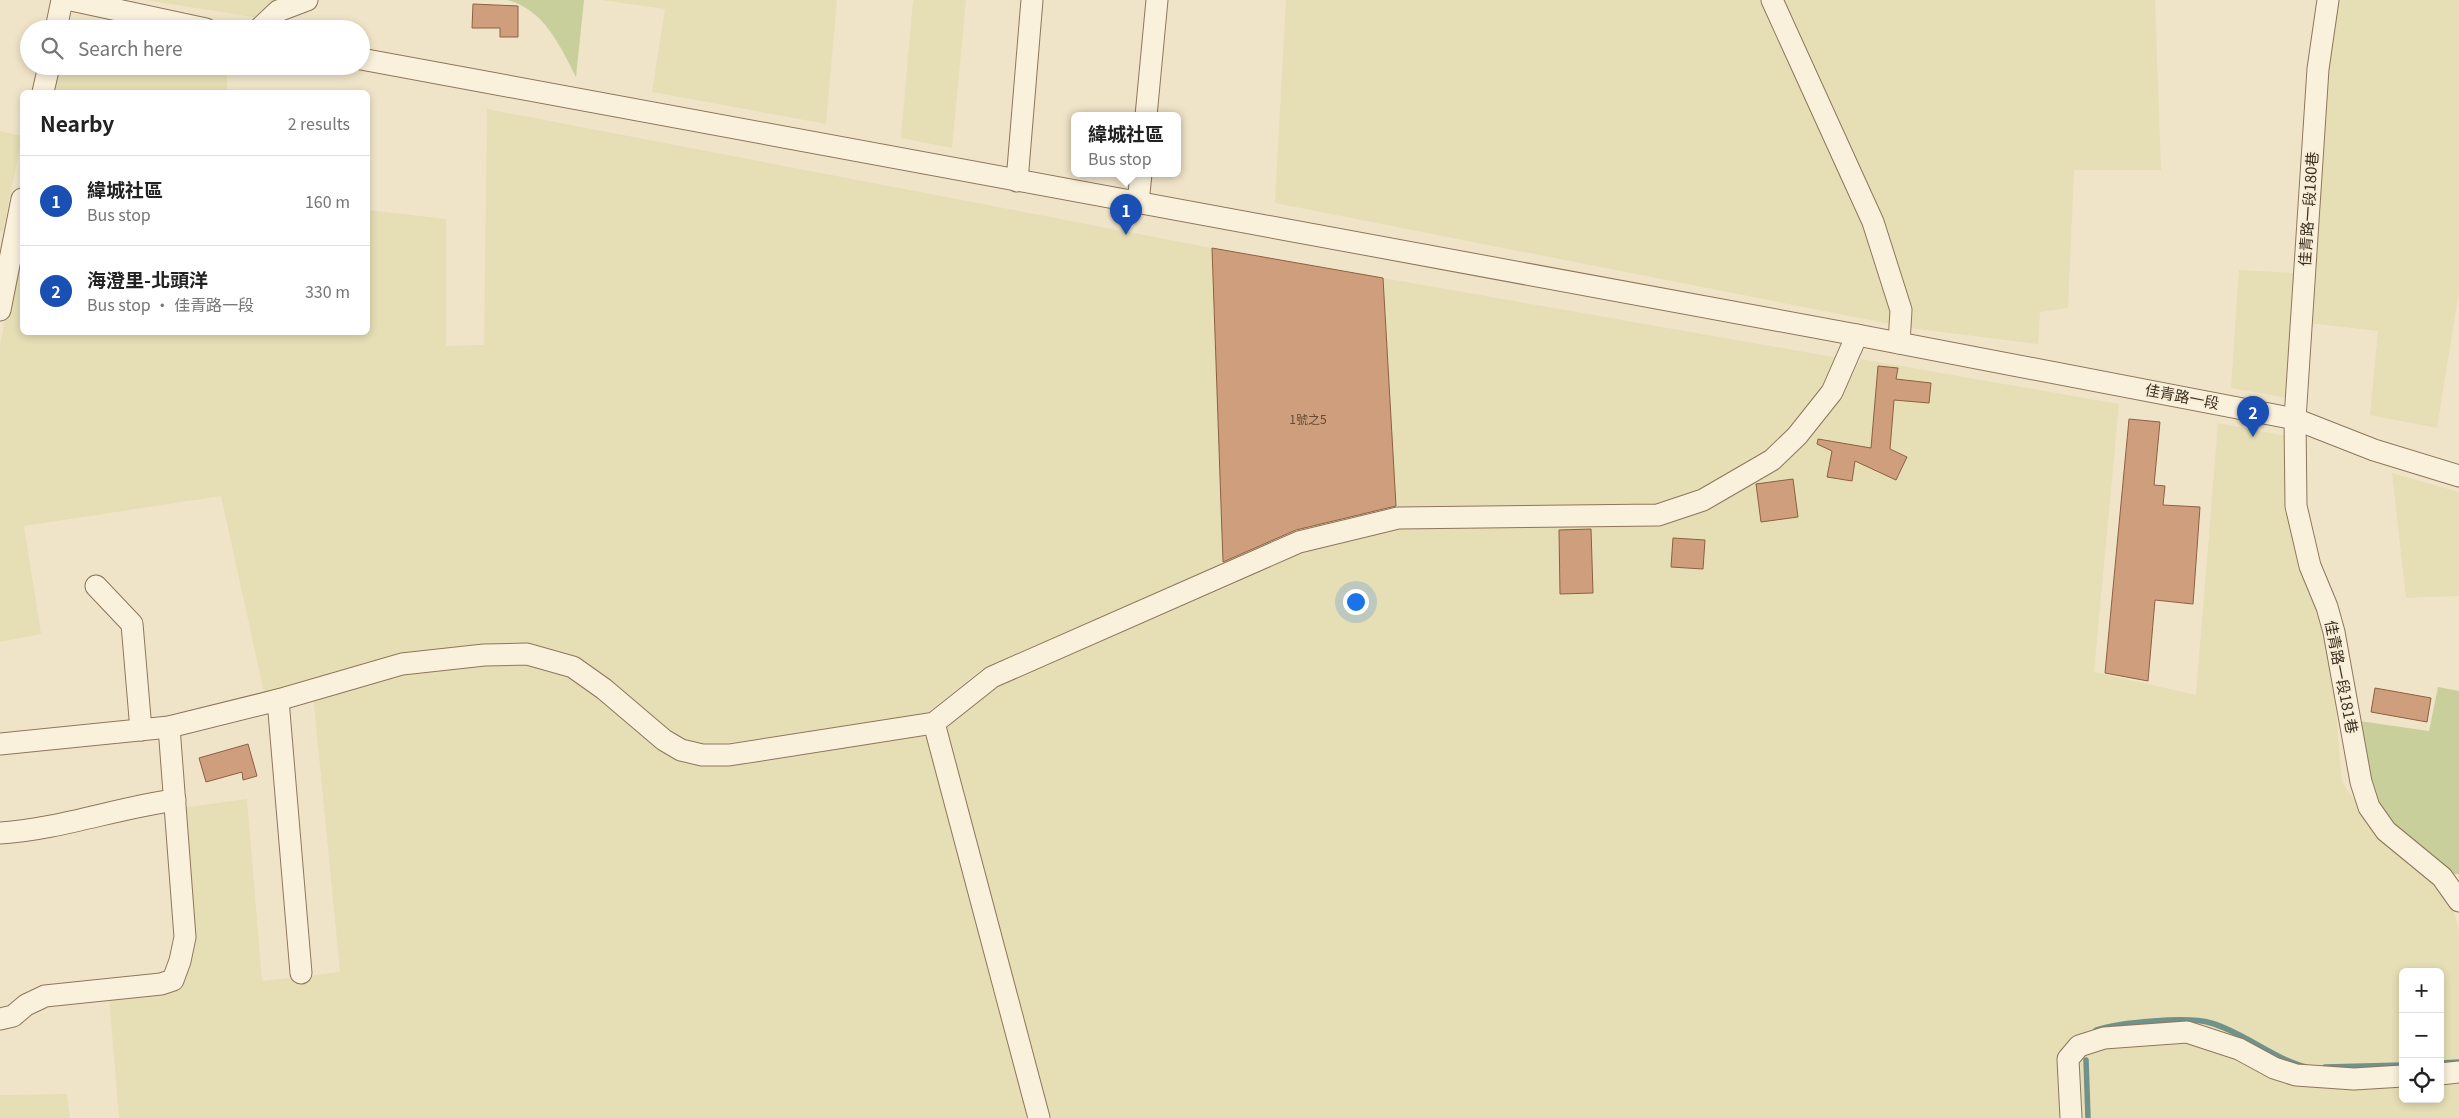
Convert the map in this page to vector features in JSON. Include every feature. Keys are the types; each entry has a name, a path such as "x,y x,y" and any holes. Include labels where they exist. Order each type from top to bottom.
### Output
{"street":[{"path":"58,20 62,0"},
{"path":"71,0 164,20"},
{"path":"268,20 278,11 307,0"},
{"path":"1016,181 1032,0"},
{"path":"1146,112 1157,0"},
{"path":"1772,0 1873,222 1901,310 1899,343"},
{"name":"佳青路一段180巷","path":"2295,419 2318,69 2328,0"},
{"name":"佳青路一段","path":"370,61 1857,335 2295,419 2374,450 2459,476"},
{"path":"44,90 47,75"},
{"path":"1138,203 1141,177"},
{"path":"0,310 8,236 20,204"},
{"path":"0,744 169,727 278,700 402,664 484,655 527,654 573,667 604,689 664,740 681,750 702,755 730,755 934,722 992,677 1299,542 1398,518 1658,515 1703,500 1772,460 1798,436 1832,392 1857,335"},
{"name":"佳青路一段181巷","path":"2295,419 2296,506 2310,566 2328,608 2334,632 2361,782 2369,807 2386,831 2442,877 2459,901"},
{"path":"96,586 132,624 141,730"},
{"path":"278,700 301,973"},
{"path":"934,722 1039,1118"},
{"path":"0,1019 13,1016 26,1005 45,996 161,984 173,980 180,961 185,937 169,727"},
{"path":"0,833 68,824 147,804 176,800"},
{"path":"2071,1118 2068,1059 2079,1046 2104,1038 2188,1032 2239,1050 2274,1068 2296,1075 2354,1079 2399,1076"},
{"path":"2444,1074 2459,1072"}],"shaded area":[{"path":"145,0 296,0 259,18"},
{"path":"601,0 837,0 826,124 652,92 665,9"},
{"path":"913,0 966,0 952,148 901,138"},
{"path":"1286,0 1766,0 1851,178 1895,307 1890,324 1275,203"},
{"path":"1780,0 2155,0 2161,170 2074,170 2068,308 2040,312 2038,344 1910,328"},
{"path":"2335,0 2459,0 2459,291 2437,428 2370,415 2378,331 2308,323 2327,76"},
{"path":"55,75 227,75 227,90 51,90"},
{"path":"487,109 1212,248 1223,565 982,669 924,715 726,743 703,744 682,741 528,644 265,697 221,496 24,526 41,634 0,642 0,345 20,245 20,335 370,335 370,210 446,219 446,346 484,345"},
{"path":"0,131 20,136 20,146 3,231 0,231"},
{"path":"2239,270 2294,273 2288,398 2231,388"},
{"path":"1383,278 1839,358 1826,389 1794,433 1712,487 1653,506 1396,508"},
{"path":"1861,359 2119,404 2094,672 2196,695 2218,423 2286,436 2288,512 2305,584 2324,620 2333,677 2342,782 2382,841 2429,873 2453,908 2459,930 2459,1118 119,1118 109,996 176,986 181,808 247,799 262,981 340,972 313,694 402,671 482,662 530,665 571,673 680,756 923,733 996,684 1228,587 1304,550 1399,526 1714,502 1777,470 1804,444 1838,398"},
{"path":"2392,473 2459,492 2459,596 2406,598"},
{"path":"67,1094 70,1118 0,1118 0,1095"}],"green space":[{"path":"507,0 584,0 576,77 557,41 541,20 531,11"},
{"path":"2438,687 2459,691 2459,874 2447,874 2385,820 2370,799 2359,721 2429,731"}],"building":[{"path":"473,4 518,6 518,37 500,37 500,28 472,28"},
{"path":"1212,248 1383,278 1396,506 1296,530 1223,562"},
{"path":"1878,366 1898,368 1896,379 1931,383 1929,403 1894,400 1890,449 1907,457 1896,480 1855,461 1852,481 1827,477 1832,451 1817,444 1818,439 1871,448"},
{"path":"2129,419 2160,422 2154,485 2165,486 2163,505 2200,507 2193,604 2155,600 2148,681 2105,673"},
{"path":"1793,479 1798,517 1761,522 1756,484"},
{"path":"1591,529 1593,593 1560,594 1559,530"},
{"path":"1673,538 1705,540 1703,569 1671,567"},
{"path":"2375,688 2431,698 2427,722 2371,712"},
{"path":"248,744 257,776 243,780 242,772 206,782 199,758"}],"waterway":[{"path":"2096,1030 2154,1021 2200,1021 2223,1027 2282,1058 2306,1067"},
{"path":"2086,1060 2088,1118"},
{"path":"2444,1063 2459,1062"},
{"path":"2325,1067 2399,1065"}],"place":[{"name":"緯城社區","path":"1126,235"},
{"name":"海澄里-北頭洋","path":"2253,437"}]}
